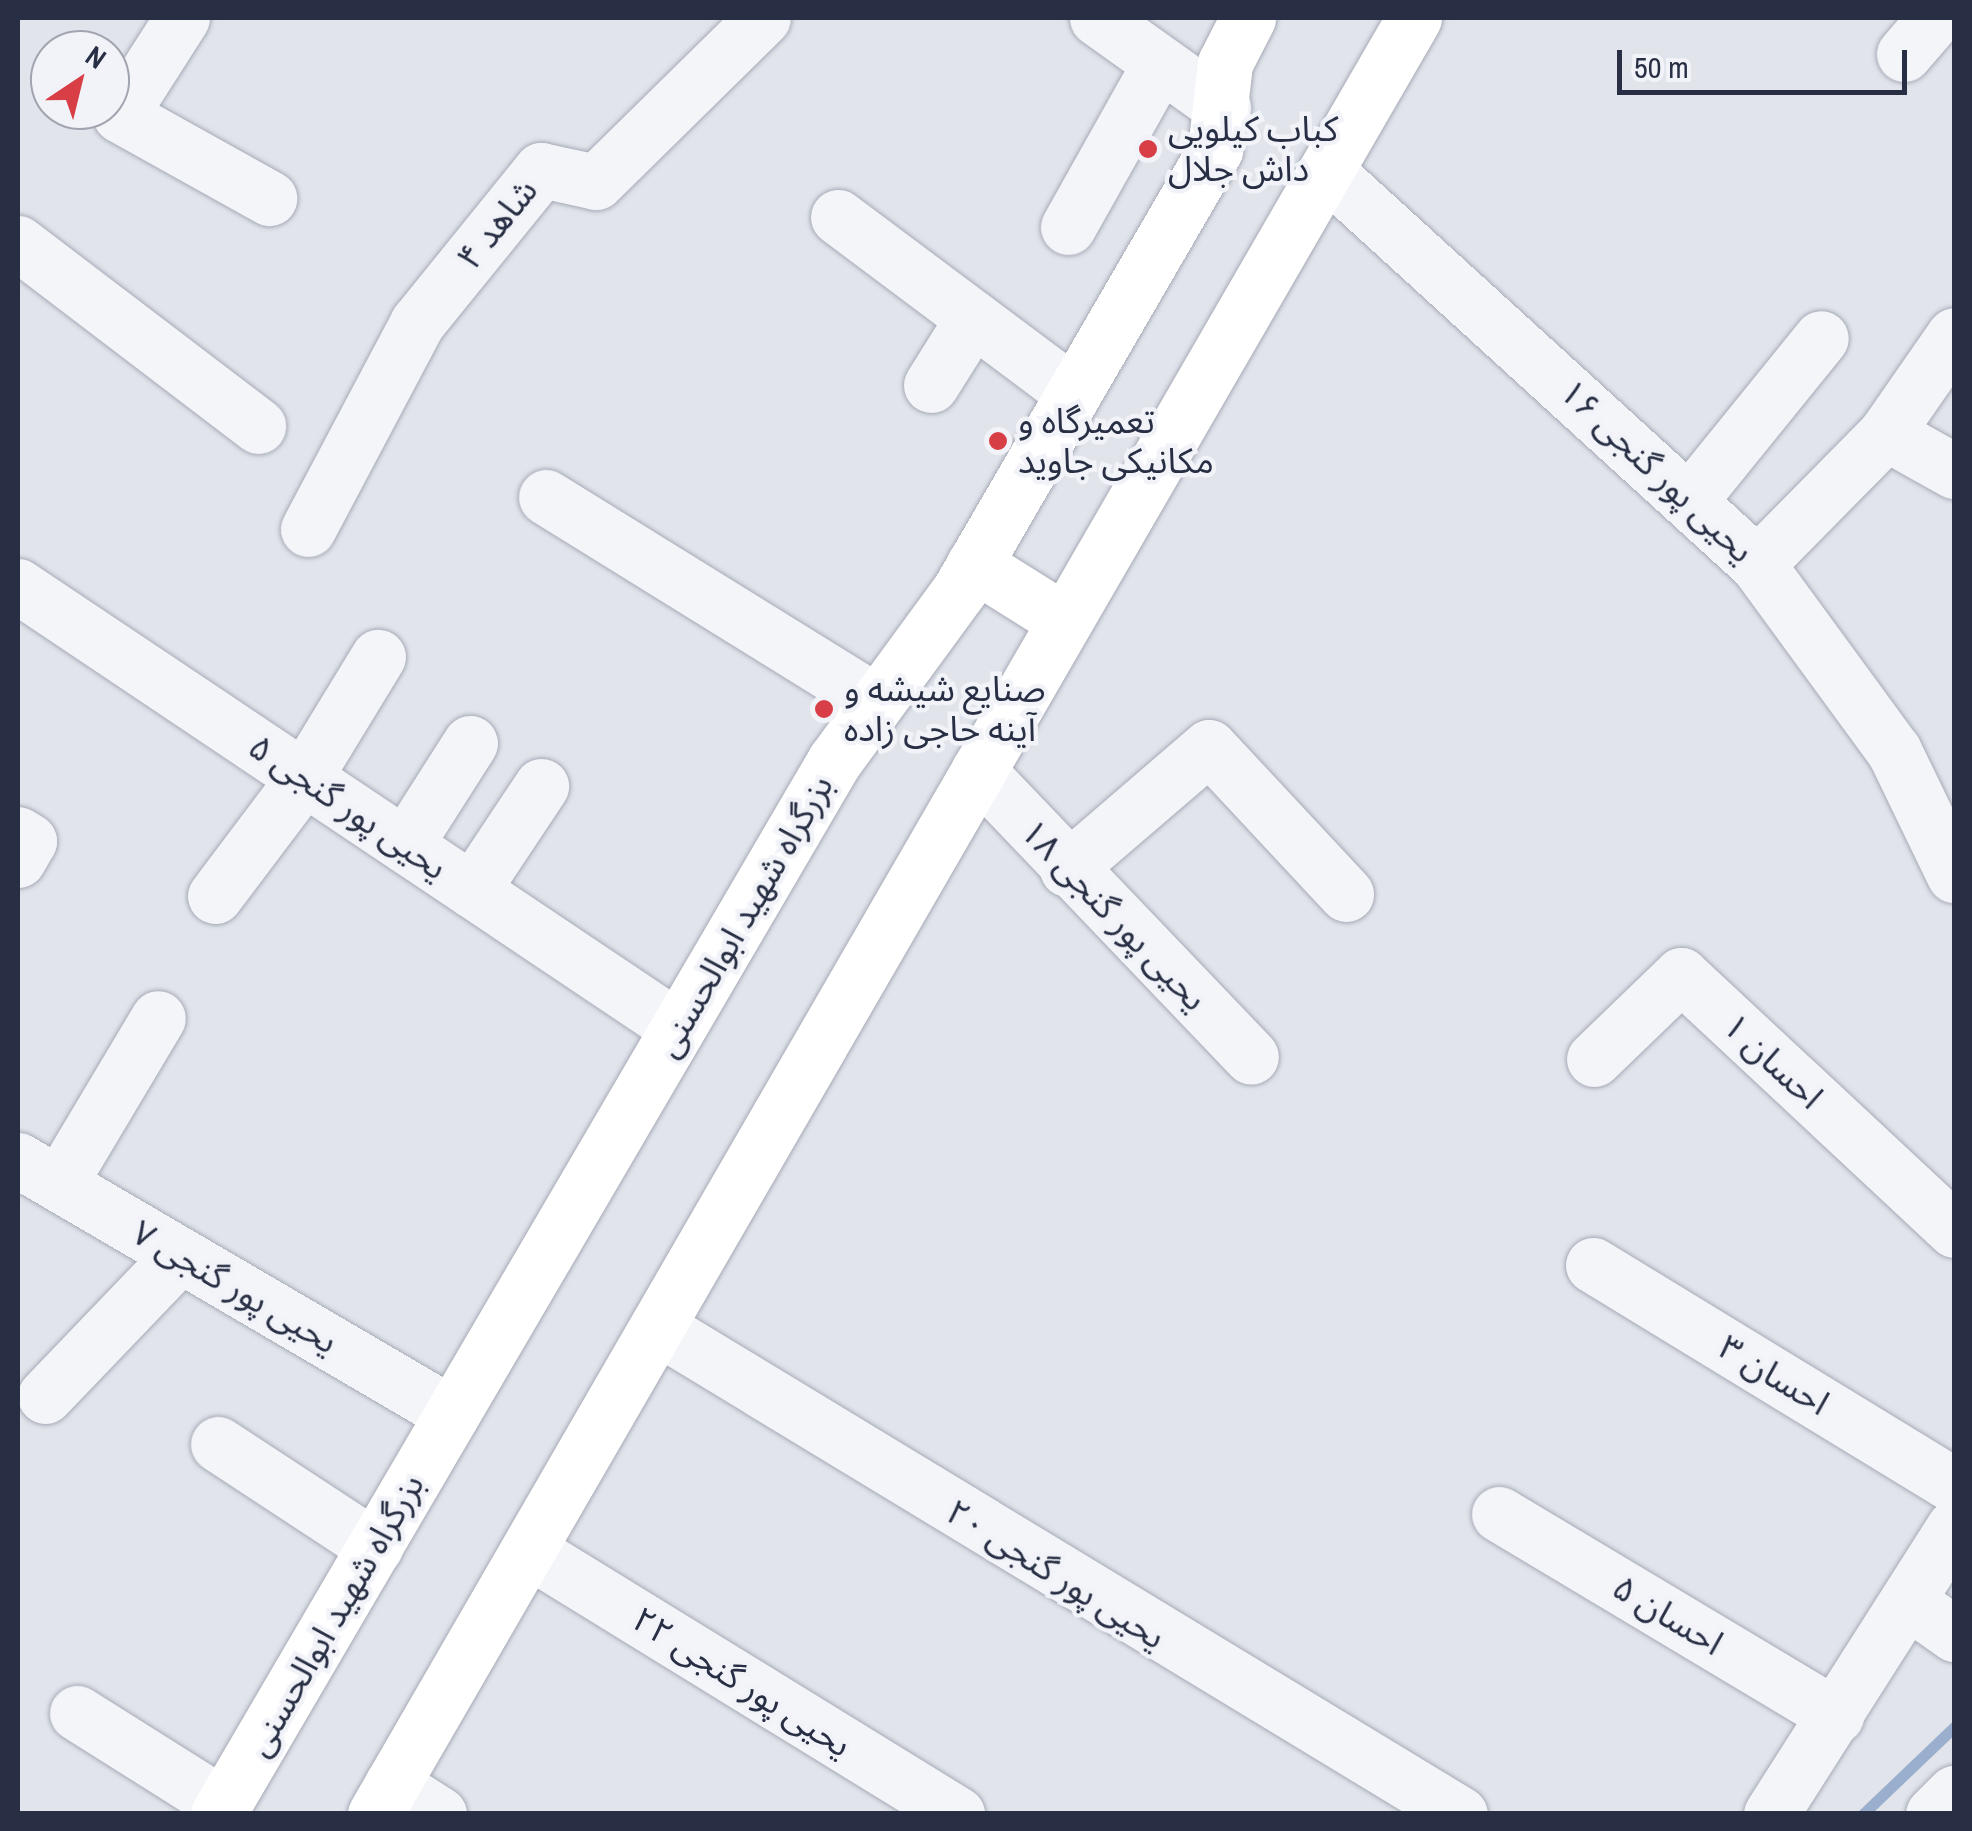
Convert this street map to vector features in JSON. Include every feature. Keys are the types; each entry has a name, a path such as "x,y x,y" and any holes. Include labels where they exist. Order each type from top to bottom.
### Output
{"main road":[{"name":"بزرگراه شهید ابوالحسنی","path":"221,1809 678,1028 876,702 974,564 1215,150 1223,108 1224,63 1248,18"},
{"path":"384,1799 1414,18"},
{"path":"974,564 1066,621"}],"street":[{"path":"182,18 120,116 269,198"},
{"name":"شاهد ۴","path":"308,529 417,323 541,170 596,182 764,18"},
{"path":"1096,18 1223,108"},
{"path":"1068,228 1159,65"},
{"name":"یحیی پور گنجی ۱۶","path":"1326,171 1693,496 1757,564 1894,751 1954,875"},
{"path":"838,217 1073,393"},
{"path":"18,244 258,426"},
{"path":"932,386 974,318"},
{"path":"1757,564 1886,433 1954,335"},
{"path":"1693,496 1821,338"},
{"path":"1886,433 1954,471"},
{"path":"546,497 876,702"},
{"name":"یحیی پور گنجی ۵","path":"18,586 678,1028"},
{"path":"215,896 304,778 378,657"},
{"path":"404,846 470,742"},
{"path":"1067,869 1209,747 1346,894"},
{"name":"یحیی پور گنجی ۱۸","path":"978,771 1067,869 1251,1057"},
{"path":"472,890 542,786"},
{"name":"احسان ۱","path":"1594,1059 1681,974 1954,1230"},
{"path":"38,1172 158,1018"},
{"name":"یحیی پور گنجی ۷","path":"38,1172 452,1414"},
{"path":"45,1396 180,1255"},
{"name":"احسان ۳","path":"1593,1265 1954,1484"},
{"name":"یحیی پور گنجی ۲۰","path":"656,1327 1460,1814"},
{"path":"218,1444 374,1546"},
{"name":"احسان ۵","path":"1499,1514 1836,1716"},
{"path":"1771,1814 1836,1716 1933,1619 1954,1527"},
{"name":"یحیی پور گنجی ۲۲","path":"528,1550 956,1814"},
{"path":"77,1713 221,1809"},
{"path":"1933,1814 1954,1792"},
{"path":"384,1799 440,1814"}],"waterway":[{"path":"1863,1814 1954,1727"}],"place":[{"name":"کباب کیلویی داش جلال","path":"1148,149"},
{"name":"تعمیرگاه و مکانیکی جاوید","path":"998,441"},
{"name":"صنایع شیشه و آینه حاجی زاده","path":"824,709"}]}
